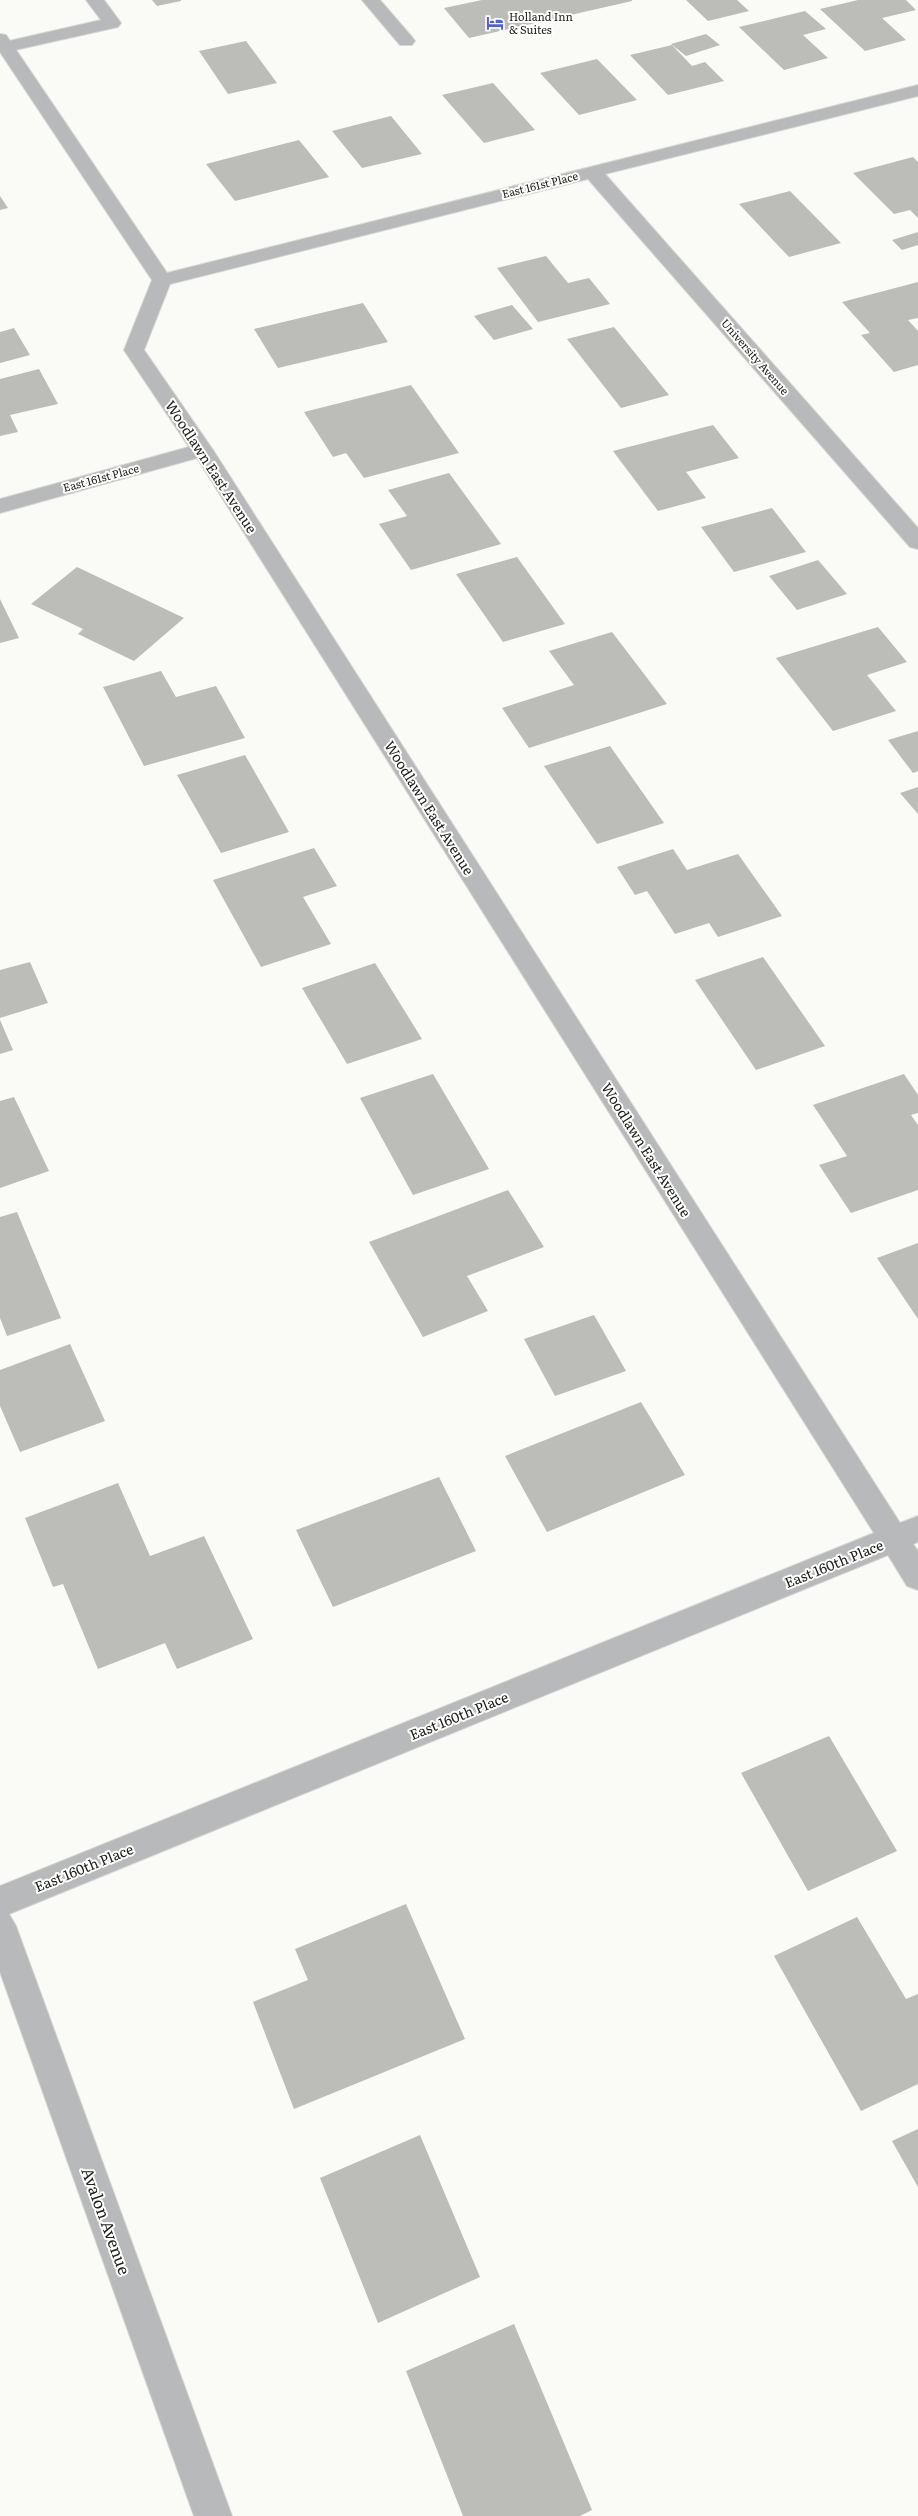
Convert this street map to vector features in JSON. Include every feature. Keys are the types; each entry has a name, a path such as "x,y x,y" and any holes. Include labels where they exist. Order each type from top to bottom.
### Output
{"street":[{"path":"95,0 112,23 2,42 162,280"},
{"path":"371,0 406,41"},
{"name":"East 161st Place","path":"162,280 918,90"},
{"name":"University Avenue","path":"593,172 918,542"},
{"name":"Woodlawn East Avenue","path":"162,280 134,350 202,450 906,1534 918,1577"},
{"name":"East 161st Place","path":"0,506 202,450"},
{"name":"East 160th Place","path":"0,1902 906,1534"},
{"name":"Avalon Avenue","path":"0,1926 213,2516"}],"building":[{"path":"152,0 181,0 181,1 157,6"},
{"name":"Holland Inn & Suites","path":"482,0 632,1 469,38 444,8"},
{"path":"686,0 737,0 749,11 708,21"},
{"path":"858,0 906,0 916,10 882,18 906,40 865,51 820,9"},
{"path":"805,11 826,29 803,35 828,58 784,70 739,27"},
{"path":"706,34 720,45 686,56 671,44"},
{"path":"246,41 277,83 228,94 199,51"},
{"path":"672,45 692,66 705,62 724,81 668,95 630,55"},
{"path":"597,59 637,100 579,115 540,73"},
{"path":"493,83 535,130 484,143 442,95"},
{"path":"391,116 422,154 362,168 332,131"},
{"path":"299,140 329,177 235,201 206,164"},
{"path":"913,157 918,162 918,218 910,210 894,214 853,173"},
{"path":"790,191 841,243 789,257 739,204"},
{"path":"0,196 8,208 0,210"},
{"path":"918,232 918,245 902,250 892,240"},
{"path":"546,256 568,283 589,278 610,304 538,322 497,268"},
{"path":"918,282 918,318 908,320 918,331 918,365 894,372 861,335 870,333 842,302"},
{"path":"363,303 388,342 278,368 254,329"},
{"path":"512,305 533,329 494,340 474,316"},
{"path":"614,327 669,395 621,408 567,339"},
{"path":"14,328 30,355 0,363 0,332"},
{"path":"39,369 58,404 10,415 18,432 0,436 0,379"},
{"path":"411,385 459,453 364,478 346,453 333,457 304,412"},
{"path":"713,425 739,458 686,472 706,498 658,511 613,451"},
{"path":"449,473 501,544 411,570 379,524 407,516 388,490"},
{"path":"772,508 806,552 734,572 701,527"},
{"path":"517,557 565,624 503,642 456,574"},
{"path":"818,560 847,594 797,610 769,576"},
{"path":"77,567 184,618 134,661 78,634 83,629 31,604"},
{"path":"0,599 19,638 0,643"},
{"path":"878,627 907,662 867,675 896,711 833,731 776,658"},
{"path":"612,632 667,704 529,748 502,708 574,685 549,651"},
{"path":"161,671 176,697 216,686 245,738 144,766 103,687"},
{"path":"918,731 918,771 913,773 888,740"},
{"path":"610,746 664,823 597,844 544,766"},
{"path":"245,755 289,832 221,853 177,775"},
{"path":"918,787 918,814 900,793"},
{"path":"314,848 337,886 303,897 331,944 261,967 213,880"},
{"path":"673,849 687,870 738,854 782,916 718,937 709,923 675,934 647,891 635,895 617,867"},
{"path":"763,957 825,1046 756,1070 695,980"},
{"path":"30,962 48,1003 0,1018 0,970"},
{"path":"375,963 422,1039 347,1064 302,988"},
{"path":"0,1020 13,1050 0,1054"},
{"path":"433,1074 489,1169 413,1195 360,1098"},
{"path":"904,1074 918,1095 918,1113 911,1115 918,1125 918,1190 851,1213 819,1165 847,1156 813,1105"},
{"path":"14,1097 49,1171 0,1188 0,1101"},
{"path":"508,1190 544,1247 467,1276 488,1311 423,1337 369,1242"},
{"path":"17,1212 61,1318 7,1336 0,1318 0,1217"},
{"path":"918,1243 918,1319 877,1258"},
{"path":"594,1315 626,1371 555,1396 524,1339"},
{"path":"70,1344 105,1421 20,1452 0,1406 0,1370"},
{"path":"641,1402 685,1475 547,1532 505,1456"},
{"path":"439,1477 476,1551 333,1607 296,1530"},
{"path":"118,1483 150,1556 204,1536 253,1639 177,1669 165,1643 98,1669 63,1584 53,1587 25,1518"},
{"path":"829,1736 897,1851 808,1891 741,1773"},
{"path":"406,1904 465,2039 294,2109 253,2002 308,1980 295,1949"},
{"path":"857,1917 906,1999 918,1994 918,2084 861,2111 774,1956"},
{"path":"918,2129 918,2187 892,2141"},
{"path":"420,2135 480,2277 378,2323 320,2178"},
{"path":"514,2324 592,2510 580,2516 463,2516 406,2371"}],"place":[{"name":"Holland Inn & Suites","path":"495,23"}]}
